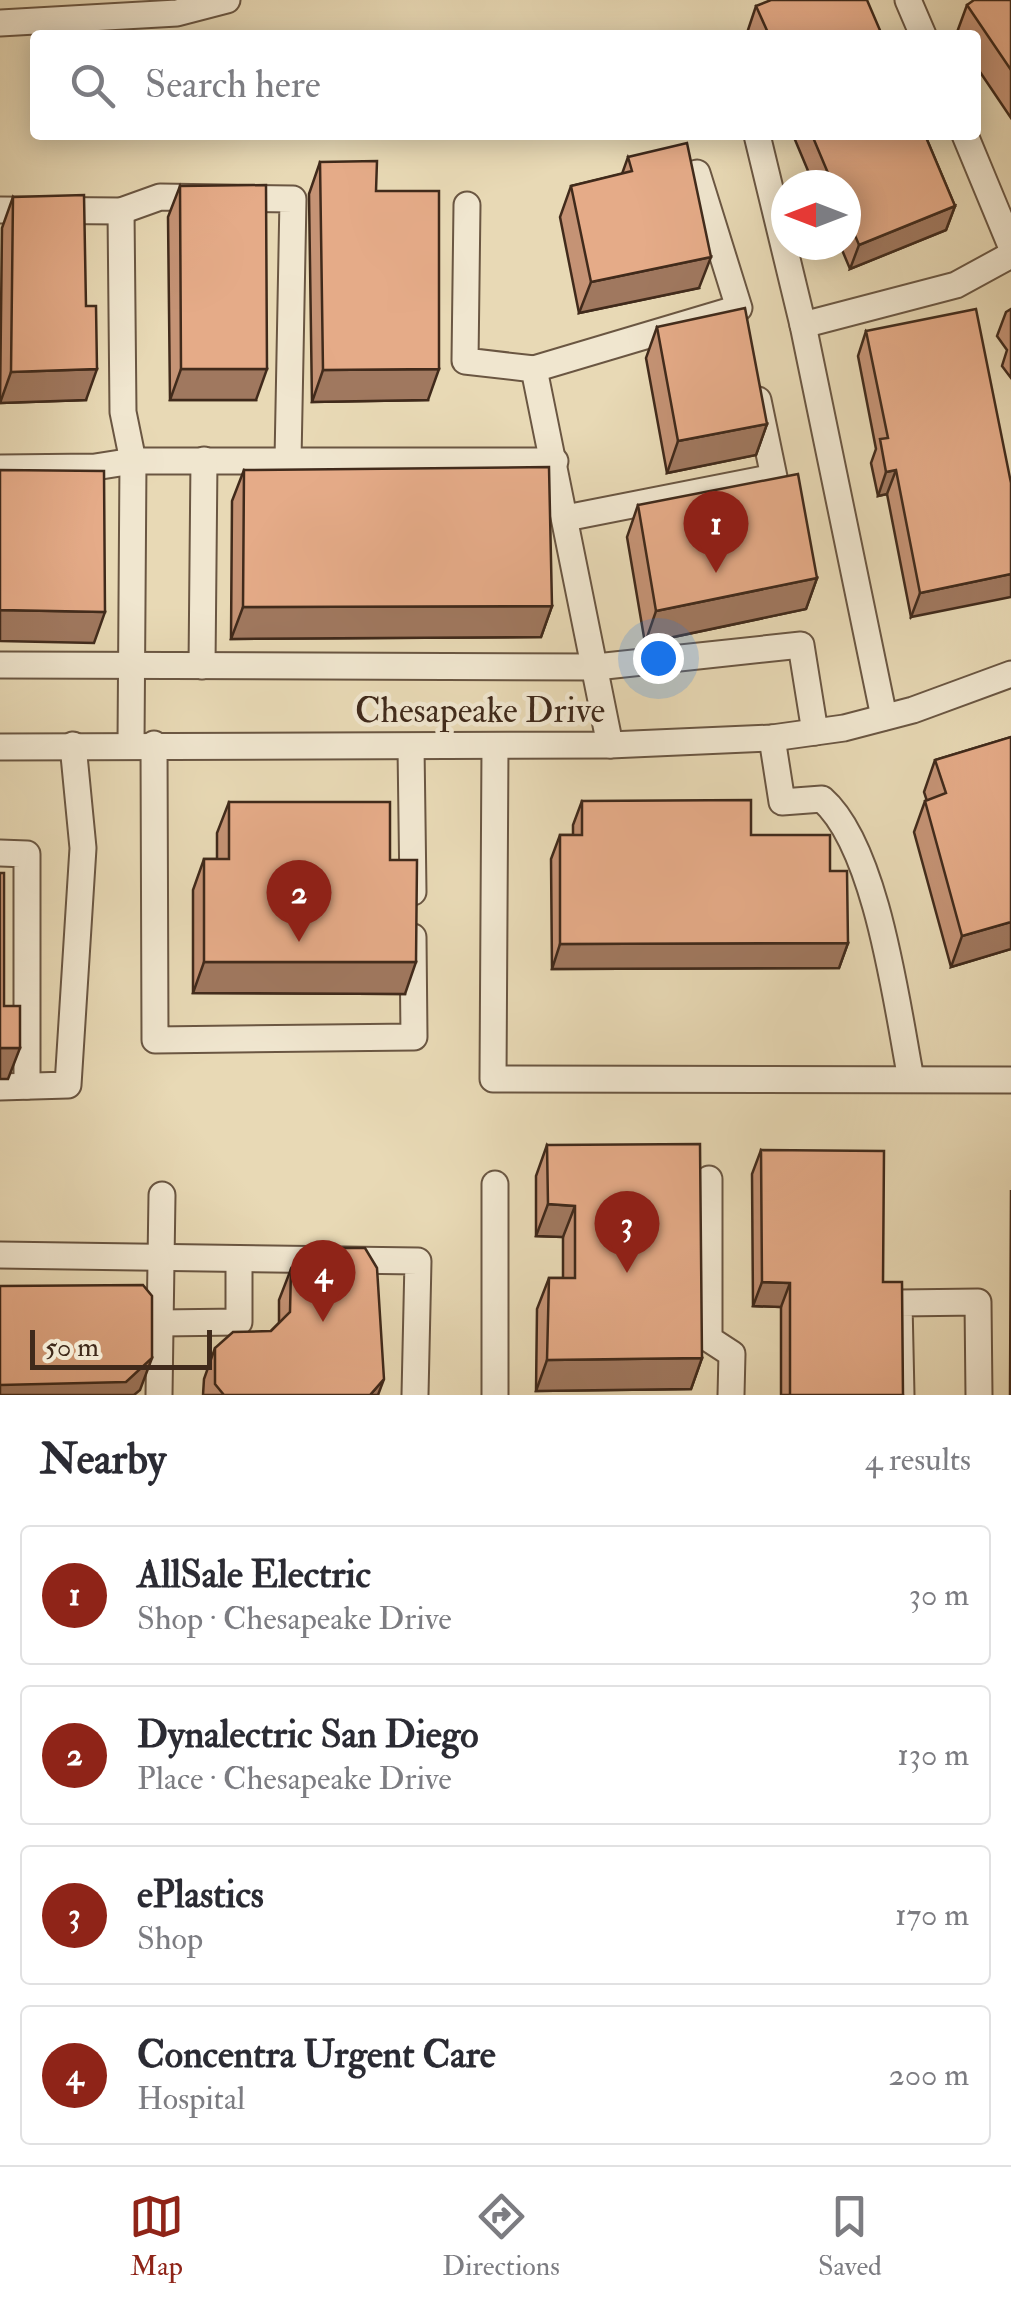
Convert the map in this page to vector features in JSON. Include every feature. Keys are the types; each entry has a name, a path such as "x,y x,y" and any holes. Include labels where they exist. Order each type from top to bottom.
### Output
{"street":[{"path":"0,23 177,13 227,0"},
{"path":"908,0 921,30"},
{"path":"758,140 803,325 884,717"},
{"path":"967,140 1011,246"},
{"path":"468,205 466,361 534,369 741,317 697,172"},
{"path":"0,210 120,211 160,198 292,199 288,460"},
{"path":"120,211 123,412 133,461 132,666 142,744 155,1040 414,1037 412,748"},
{"path":"803,325 956,286 1011,255"},
{"path":"534,369 610,746"},
{"path":"566,518 774,477 755,383"},
{"path":"0,468 204,460 555,461"},
{"path":"202,666 204,460"},
{"path":"0,665 596,667 801,646 815,732"},
{"name":"Chesapeake Drive","path":"0,748 142,744 610,746 772,738 884,717 1011,674"},
{"path":"772,738 782,802 822,800 839,814 861,855 912,1080"},
{"path":"0,1087 68,1084 83,848 74,745"},
{"path":"495,747 493,1079 1011,1080"},
{"path":"0,853 27,854 27,1086"},
{"path":"709,1179 709,1339 732,1354 731,1395"},
{"path":"495,1184 495,1395"},
{"path":"159,1395 162,1195"},
{"path":"0,1256 418,1261 415,1395"},
{"path":"160,1323 239,1322 239,1259"},
{"path":"901,1395 900,1303 978,1302 979,1395"}],"building":[{"path":"771,0 867,0 880,30 767,30 756,6"},
{"path":"974,0 1011,0 1011,70 967,5"},
{"path":"814,140 927,140 955,206 861,244 861,170 827,170"},
{"path":"687,143 711,257 591,282 571,186 632,171 628,157"},
{"path":"377,161 376,191 439,191 439,369 323,370 320,162"},
{"path":"266,185 267,369 181,369 180,186"},
{"path":"84,195 86,306 96,306 97,369 11,372 13,197"},
{"path":"745,308 767,424 678,441 657,327"},
{"path":"976,309 1011,483 1011,574 920,593 896,470 886,472 880,439 888,438 866,331"},
{"path":"549,467 552,606 243,607 244,470"},
{"path":"0,470 104,471 105,612 0,610"},
{"path":"798,474 817,578 656,611 638,505"},
{"path":"1011,737 1011,922 962,936 925,801 946,793 935,760"},
{"path":"751,800 751,835 830,835 830,871 847,871 848,943 560,944 560,835 582,835 582,801"},
{"path":"229,802 390,802 390,860 417,860 416,962 204,962 204,859 229,859"},
{"path":"0,873 4,873 4,1006 20,1006 20,1048 0,1048"},
{"path":"700,1144 702,1358 547,1360 549,1278 575,1278 575,1206 548,1204 547,1145"},
{"path":"761,1150 884,1151 883,1282 902,1282 903,1395 790,1395 790,1283 762,1282"},
{"path":"308,1248 365,1248 377,1268 384,1379 370,1395 224,1395 215,1384 215,1348 233,1332 271,1331 290,1312 291,1269"},
{"path":"143,1285 152,1296 152,1358 126,1382 0,1385 0,1286"}],"place":[{"name":"AllSale Electric","path":"716,573"},
{"name":"Dynalectric San Diego","path":"299,942"},
{"name":"ePlastics","path":"627,1273"},
{"name":"Concentra Urgent Care","path":"323,1322"}]}
